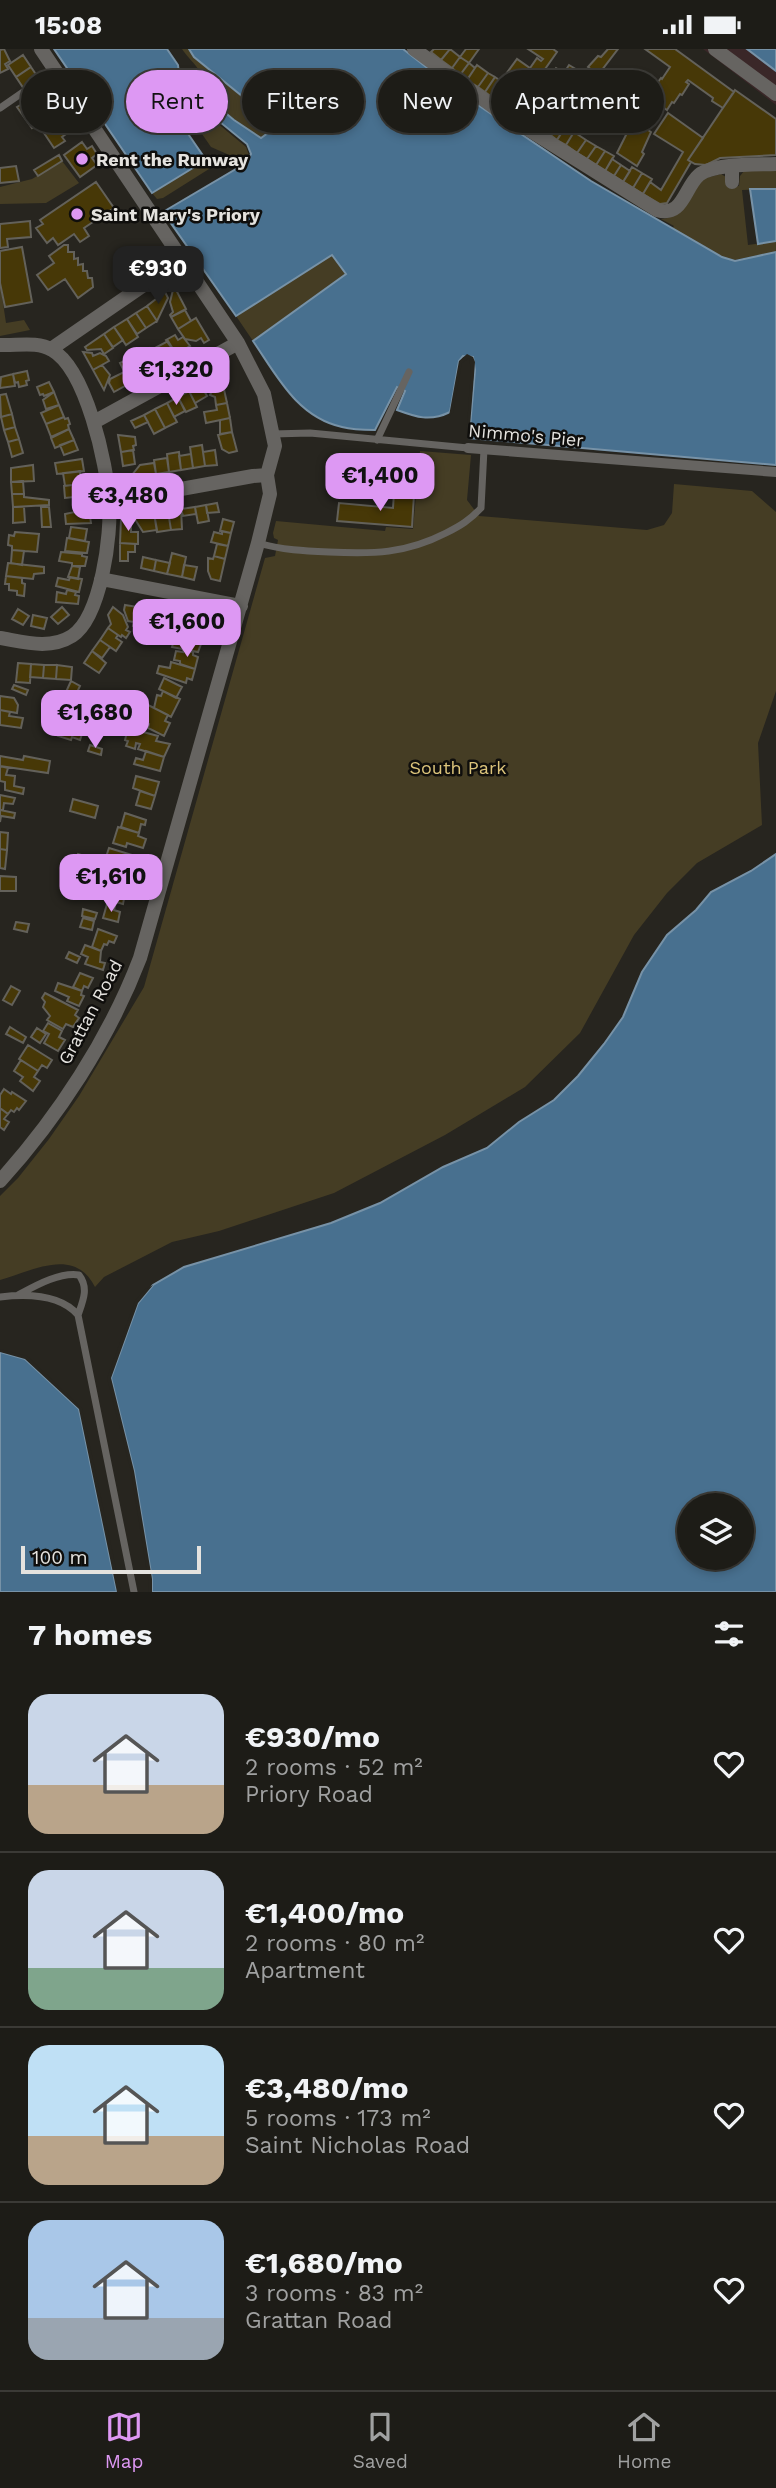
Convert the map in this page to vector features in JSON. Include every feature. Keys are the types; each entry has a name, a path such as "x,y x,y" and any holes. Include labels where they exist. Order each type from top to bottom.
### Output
{"street":[{"name":"Grattan Road","path":"41,49 56,70"},
{"path":"414,49 502,113 657,210 666,212 675,209 698,176 706,170 776,164"},
{"path":"715,49 776,94"},
{"name":"Grattan Road","path":"0,1181 23,1155 73,1085 100,1042 134,973 242,605 270,494 267,475 275,446 264,394 238,343 99,133"},
{"path":"732,167 732,182"},
{"path":"51,349 183,258"},
{"path":"94,422 238,343"},
{"path":"0,347 32,344 51,349 72,371 94,422 109,502 101,579 90,615 74,635 48,644 0,638"},
{"name":"Nimmo's Pier","path":"468,448 776,473"},
{"path":"109,502 267,475"},
{"path":"101,579 242,605"}],"lane":[{"path":"0,108 21,94"},
{"path":"377,440 409,372"},
{"name":"Nimmo's Pier","path":"273,434 310,433 468,448"},
{"path":"258,543 276,548 373,554 402,551 430,541 464,524 481,508 484,449"},
{"path":"18,1295 72,1274 79,1275 85,1287 78,1315 134,1592"},
{"path":"0,1297 18,1295 58,1300 78,1315"}],"shaded area":[{"path":"703,49 776,49 776,105"}],"green space":[{"path":"182,49 189,49 210,70 198,69"},
{"path":"228,85 242,97 242,125 228,114"},
{"path":"228,132 246,147 249,155 244,162 234,164 227,154 211,147 201,133"},
{"path":"251,133 271,133 265,137 256,137"},
{"path":"208,158 211,165 209,169 163,198 157,199 152,193"},
{"path":"62,161 79,183 46,203 0,204 0,187 32,179"},
{"path":"776,169 776,189 742,190 748,245 776,241 776,252 728,261 672,229 674,226 661,219 682,210 702,179 721,174 726,177 728,187 739,186 740,176 744,171"},
{"path":"332,255 346,274 253,341 236,316"},
{"path":"0,283 6,323 24,320 30,330 0,336"},
{"name":"South Park","path":"420,451 471,455 467,500 479,516 647,530 664,525 672,513 674,484 752,491 776,512 776,691 758,743 762,825 697,863 667,893 634,935 580,1033 525,1087 445,1135 334,1193 219,1231 172,1242 104,1277 95,1287 76,1267 64,1264 39,1267 0,1280 0,1196 49,1139 79,1096 144,987 265,558 275,556 278,540 273,533 276,521 385,531 386,527 413,529"}],"water":[{"path":"54,49 167,49 179,70 126,70 126,133 187,133 206,160 152,193 111,133 112,70 68,70"},
{"path":"189,49 403,49 430,70 378,70 378,133 477,133 477,104 491,114 491,133 520,133 591,181 722,257 735,261 776,252 776,465 469,438 475,370 473,357 463,356 459,361 450,412 443,415 423,417 397,410 405,391 397,387 375,430 342,427 312,414 300,405 280,381 253,341 346,274 332,255 236,316 163,212 246,163 251,154 247,144 228,128 228,115 242,125 242,133 254,133 261,138 268,133 364,133 364,70 242,70 242,96 228,85 228,70 210,70 194,57"},
{"path":"747,49 776,49 776,71"},
{"path":"750,189 776,189 776,241 758,244"},
{"path":"776,854 776,1592 152,1592 134,1471 111,1378 138,1303 153,1285 184,1267 331,1223 380,1203 443,1167 487,1148 519,1122 554,1100 578,1076 623,1017 642,972 667,935 696,910 711,892"},
{"path":"0,1352 25,1359 79,1409 117,1592 0,1592"}],"pier":[{"path":"467,354 473,357 475,362 469,438 466,438 471,370 469,358 462,363 453,413 449,416 459,361"},
{"path":"153,1285 138,1303 111,1378 134,1471 152,1579 152,1592 149,1592 131,1472 107,1378 135,1301 144,1290"},
{"path":"0,1349 27,1356 82,1408 121,1592 117,1592 79,1409 25,1359 0,1352"}],"building":[{"path":"4,49 10,61 5,64 8,69 0,73 0,50"},
{"path":"434,49 450,49 441,60 431,52"},
{"path":"450,49 460,57 452,68 441,60"},
{"path":"466,49 479,49 469,63 460,57"},
{"path":"528,49 553,49 557,52 544,70 509,70 517,59 530,68 537,58 541,61 543,59"},
{"path":"608,49 618,49 602,70 592,70 588,67 598,56 601,57"},
{"path":"645,49 675,49 734,92 723,108 688,80 686,82 689,84 682,95 672,102 667,110 664,108 664,76 670,67"},
{"path":"23,55 31,67 21,70 21,74 16,77 8,65"},
{"path":"460,57 469,63 464,70 452,68"},
{"path":"469,63 475,68 474,70 464,70"},
{"path":"477,65 488,73 478,87 477,70 474,70"},
{"path":"488,73 491,75 491,83 485,92 478,87"},
{"path":"491,83 491,96 485,92"},
{"path":"735,90 776,119 776,155 720,158 706,165 688,160"},
{"path":"668,113 703,138 688,160 691,162 667,203 660,204 643,194 650,182 661,190 683,152 654,134 664,133 664,119"},
{"path":"44,133 68,133 62,137 65,141 54,148"},
{"path":"548,133 561,133 557,140"},
{"path":"561,133 573,133 566,145 557,140"},
{"path":"573,133 586,140 577,153 566,145"},
{"path":"627,133 651,133 637,166 617,153"},
{"path":"586,140 596,146 587,159 577,153"},
{"path":"82,142 87,149 92,146 97,154 92,158 97,165 80,177 64,155"},
{"path":"596,146 605,151 596,165 587,159"},
{"path":"605,151 614,156 605,171 596,165"},
{"path":"59,155 62,161 38,176 34,170"},
{"path":"612,159 621,165 614,176 605,171"},
{"path":"621,165 630,171 623,182 614,176"},
{"path":"16,166 19,181 0,183 0,168"},
{"path":"632,167 642,173 633,188 623,182"},
{"path":"642,173 652,179 643,194 633,188"},
{"name":"Saint Mary's Priory","path":"96,182 114,208 84,228 89,236 80,242 74,234 58,245 53,238 47,243 36,228 43,224 40,220"},
{"path":"30,221 31,237 7,239 8,247 0,248 0,224"},
{"path":"68,245 68,252 74,252 78,265 83,264 83,271 87,271 88,278 92,278 93,287 78,298 65,279 48,290 37,275 54,263 49,256"},
{"path":"22,247 32,302 5,307 0,283 0,251"},
{"path":"174,286 186,309 171,317 173,312 170,302"},
{"path":"165,292 168,298 157,321 147,306"},
{"path":"147,306 157,321 146,328 136,313"},
{"path":"185,310 191,321 178,329 171,317"},
{"path":"136,313 146,328 137,334 127,319"},
{"path":"196,318 209,340 204,343 201,338 196,341 185,339 178,329"},
{"path":"127,319 138,337 126,345 114,327"},
{"path":"114,327 123,340 113,347 104,334"},
{"path":"104,334 113,348 104,354 101,349 87,350 85,347"},
{"path":"175,335 178,340 183,337 190,346 176,354 166,340"},
{"path":"168,341 176,354 161,363 155,348"},
{"path":"149,348 161,363 152,369 142,352"},
{"path":"83,352 92,353 93,356 100,353 109,361 93,370"},
{"path":"142,352 153,371 141,378 131,358"},
{"path":"131,358 141,378 130,383 120,363"},
{"path":"102,365 110,375 104,390 93,370"},
{"path":"27,371 27,385 19,387 13,374"},
{"path":"124,372 130,383 114,392 109,383 110,379"},
{"path":"13,374 15,386 0,388 1,377"},
{"path":"49,382 54,392 40,395 37,387"},
{"path":"215,384 223,385 227,403 216,405 215,397 210,395"},
{"path":"201,385 207,396 195,403 189,391"},
{"path":"189,391 197,407 186,412 178,397"},
{"path":"54,392 59,405 46,409 43,400"},
{"path":"6,394 12,414 1,417 0,395"},
{"path":"178,397 185,411 174,417 167,403"},
{"path":"167,403 177,422 165,428 155,409"},
{"path":"227,403 230,418 206,423 204,412 217,410 216,405"},
{"path":"59,405 64,417 46,424 41,413"},
{"path":"155,409 165,428 154,434 144,415"},
{"path":"12,414 15,427 4,430 1,417"},
{"path":"144,415 148,422 135,428 131,421"},
{"path":"68,418 69,429 51,437 46,424"},
{"path":"230,418 232,432 220,434 220,420"},
{"path":"15,427 19,439 8,442 4,430"},
{"path":"69,429 74,440 55,448 51,438"},
{"path":"232,432 237,451 229,453 222,449 218,435"},
{"path":"118,435 135,437 134,450 121,452"},
{"path":"19,439 23,453 12,457 8,442"},
{"path":"74,440 78,450 64,455 60,445"},
{"path":"202,445 205,466 193,468 190,447"},
{"path":"133,450 135,464 123,466 121,452"},
{"path":"215,450 217,465 205,466 203,452"},
{"path":"179,452 181,470 169,472 167,454"},
{"path":"191,454 193,468 181,470 179,456"},
{"path":"341,457 394,461 392,485 378,483 377,489 360,488 360,483 339,481"},
{"path":"167,458 169,472 156,474 154,460"},
{"path":"82,459 84,471 57,474 55,463"},
{"path":"154,463 156,474 151,474 152,479 133,481 132,475 140,465"},
{"path":"33,465 34,481 11,482 11,468"},
{"path":"80,471 81,484 65,486 63,473"},
{"path":"23,481 24,494 12,494 11,482"},
{"path":"81,484 83,496 65,498 64,486"},
{"path":"394,493 414,495 412,527 337,521 339,503 393,508"},
{"path":"12,494 49,500 49,505 13,507"},
{"path":"83,496 84,510 74,511 73,497"},
{"path":"217,503 219,512 207,513 206,505"},
{"path":"206,505 209,521 198,523 195,507"},
{"path":"13,507 24,507 25,522 13,523"},
{"path":"41,507 49,507 51,527 42,527"},
{"path":"195,507 196,514 183,516 181,509"},
{"path":"181,509 182,529 171,530 168,511"},
{"path":"89,511 91,523 66,524 65,514"},
{"path":"168,511 171,530 157,532 154,513"},
{"path":"154,513 157,530 143,532 133,516"},
{"path":"121,519 131,519 131,532 138,532 138,544 120,543"},
{"path":"223,519 234,522 231,533 220,531"},
{"path":"71,527 87,529 85,541 69,538"},
{"path":"222,531 231,533 228,546 211,542 214,532 222,534"},
{"path":"15,532 39,534 37,552 12,550 12,546 8,545 9,535 14,536"},
{"path":"67,538 89,542 87,553 65,551"},
{"path":"120,543 135,544 135,552 128,552 128,561 120,561"},
{"path":"217,544 228,546 225,559 214,556"},
{"path":"12,550 24,551 22,565 11,563"},
{"path":"61,552 82,554 87,557 85,566 72,566 72,563 59,561"},
{"path":"172,553 186,557 182,577 167,574"},
{"path":"214,556 225,559 220,581 211,579 208,571 208,558 213,559"},
{"path":"143,557 156,560 154,571 141,568"},
{"path":"156,560 170,563 167,574 154,571"},
{"path":"8,563 44,567 44,573 34,574 33,579 6,576"},
{"path":"184,565 197,567 194,580 182,577"},
{"path":"72,566 80,567 78,579 68,577"},
{"path":"6,576 22,578 22,583 25,584 24,596 9,590 9,584 5,584"},
{"path":"70,577 82,579 79,592 56,586 58,578 69,580"},
{"path":"67,590 76,592 75,595 79,596 78,604 56,602 57,592 66,594"},
{"path":"125,605 144,608 140,627 133,626 134,622 128,621"},
{"path":"62,607 69,615 58,624 51,617"},
{"path":"113,607 123,615 128,627 126,630 130,632 126,638 108,628 111,624 108,615"},
{"path":"144,608 157,611 153,632 140,630"},
{"path":"18,609 29,616 23,625 12,619"},
{"path":"157,611 171,613 167,632 154,630"},
{"path":"171,613 178,614 176,626 167,632"},
{"path":"33,615 47,618 44,629 31,626"},
{"path":"193,619 205,622 203,639 185,635 187,625 192,626"},
{"path":"108,628 118,635 116,638 122,642 116,651 100,640"},
{"path":"185,635 197,638 196,642 201,644 198,652 172,647 175,637 184,639"},
{"path":"100,640 110,647 102,658 92,651"},
{"path":"92,651 106,663 99,673 84,663"},
{"path":"176,651 193,652 193,655 198,657 195,669 174,660"},
{"path":"171,662 195,669 192,680 187,678 186,683 157,673 159,666 170,668"},
{"path":"18,663 31,664 30,683 16,682"},
{"path":"31,664 44,665 43,678 30,677"},
{"path":"44,665 57,665 56,679 43,678"},
{"path":"57,665 72,667 71,680 56,679"},
{"path":"164,678 182,687 176,698 159,689"},
{"path":"71,681 80,686 70,707 61,703"},
{"path":"14,685 28,690 26,695 12,689"},
{"path":"163,691 180,699 171,717 154,708 157,695 161,696"},
{"path":"0,696 14,698 18,705 17,713 0,710"},
{"path":"148,705 168,715 165,721 170,723 164,736 148,728 149,724 127,714 130,707 144,713"},
{"path":"93,708 103,712 100,720 90,716"},
{"path":"0,710 10,712 9,716 23,718 21,728 0,725"},
{"path":"57,715 85,725 80,740 58,736 60,732 55,731 57,724 54,723"},
{"path":"128,728 158,736 156,741 170,744 164,757 138,749 140,744 136,743 135,749 126,746"},
{"path":"90,745 102,749 101,755 88,751"},
{"path":"146,751 164,757 160,771 134,764 136,758 143,760"},
{"path":"0,756 23,760 24,756 50,761 48,773 0,766"},
{"path":"0,766 8,768 6,775 15,776 14,786 24,788 23,794 5,790 5,782 0,781"},
{"path":"136,776 159,782 155,796 133,788"},
{"path":"140,791 155,796 151,809 136,805"},
{"path":"0,795 15,798 13,804 4,803 3,810 0,810"},
{"path":"73,799 98,806 95,818 70,811"},
{"path":"0,810 15,813 14,818 1,816 0,822"},
{"path":"125,813 146,820 145,825 141,824 139,833 121,827"},
{"path":"118,827 139,833 138,836 146,839 143,848 127,843 126,847 113,843"},
{"path":"0,832 8,833 7,850 0,849"},
{"path":"109,848 135,856 130,870 117,865 118,861 106,857"},
{"path":"0,849 7,850 5,869 0,868"},
{"path":"78,854 130,870 126,883 87,875 89,871 74,867"},
{"path":"0,876 16,877 16,891 0,891"},
{"path":"93,880 104,883 102,889 91,887"},
{"path":"111,890 125,894 123,904 107,904"},
{"path":"107,904 115,906 114,910 120,912 118,922 103,918"},
{"path":"83,909 97,913 95,919 82,916"},
{"path":"83,918 94,921 92,930 80,927"},
{"path":"16,922 29,924 27,932 14,929"},
{"path":"98,929 117,936 114,943 109,941 107,945 104,944 101,951 92,947"},
{"path":"85,945 101,951 100,962 105,963 103,970 85,964 88,957 81,954"},
{"path":"69,952 80,957 77,963 66,958"},
{"path":"80,973 93,978 88,988 84,986 82,991 73,987"},
{"path":"58,983 82,991 81,995 84,996 79,1006 67,1001 69,997 55,991"},
{"path":"11,986 20,991 12,1005 3,1000"},
{"path":"45,993 78,1010 75,1015 79,1018 73,1027 66,1024 63,1029 47,1020 50,1016 43,1007 45,1002 42,998"},
{"path":"48,1023 62,1031 59,1037 65,1040 58,1051 44,1043 49,1034 43,1031"},
{"path":"10,1027 26,1037 23,1043 6,1034"},
{"path":"37,1028 46,1034 40,1043 31,1037"},
{"path":"28,1045 52,1060 47,1068 42,1065 38,1071 19,1059"},
{"path":"21,1060 38,1071 34,1077 40,1081 33,1091 20,1081 23,1077 14,1071"},
{"path":"4,1089 26,1101 19,1110 11,1110 8,1114 0,1108 0,1095"},
{"path":"0,1108 8,1114 4,1119 9,1122 4,1130 0,1127"}],"place":[{"name":"Rent the Runway","path":"82,159"},
{"name":"Saint Mary's Priory","path":"77,214"}]}
